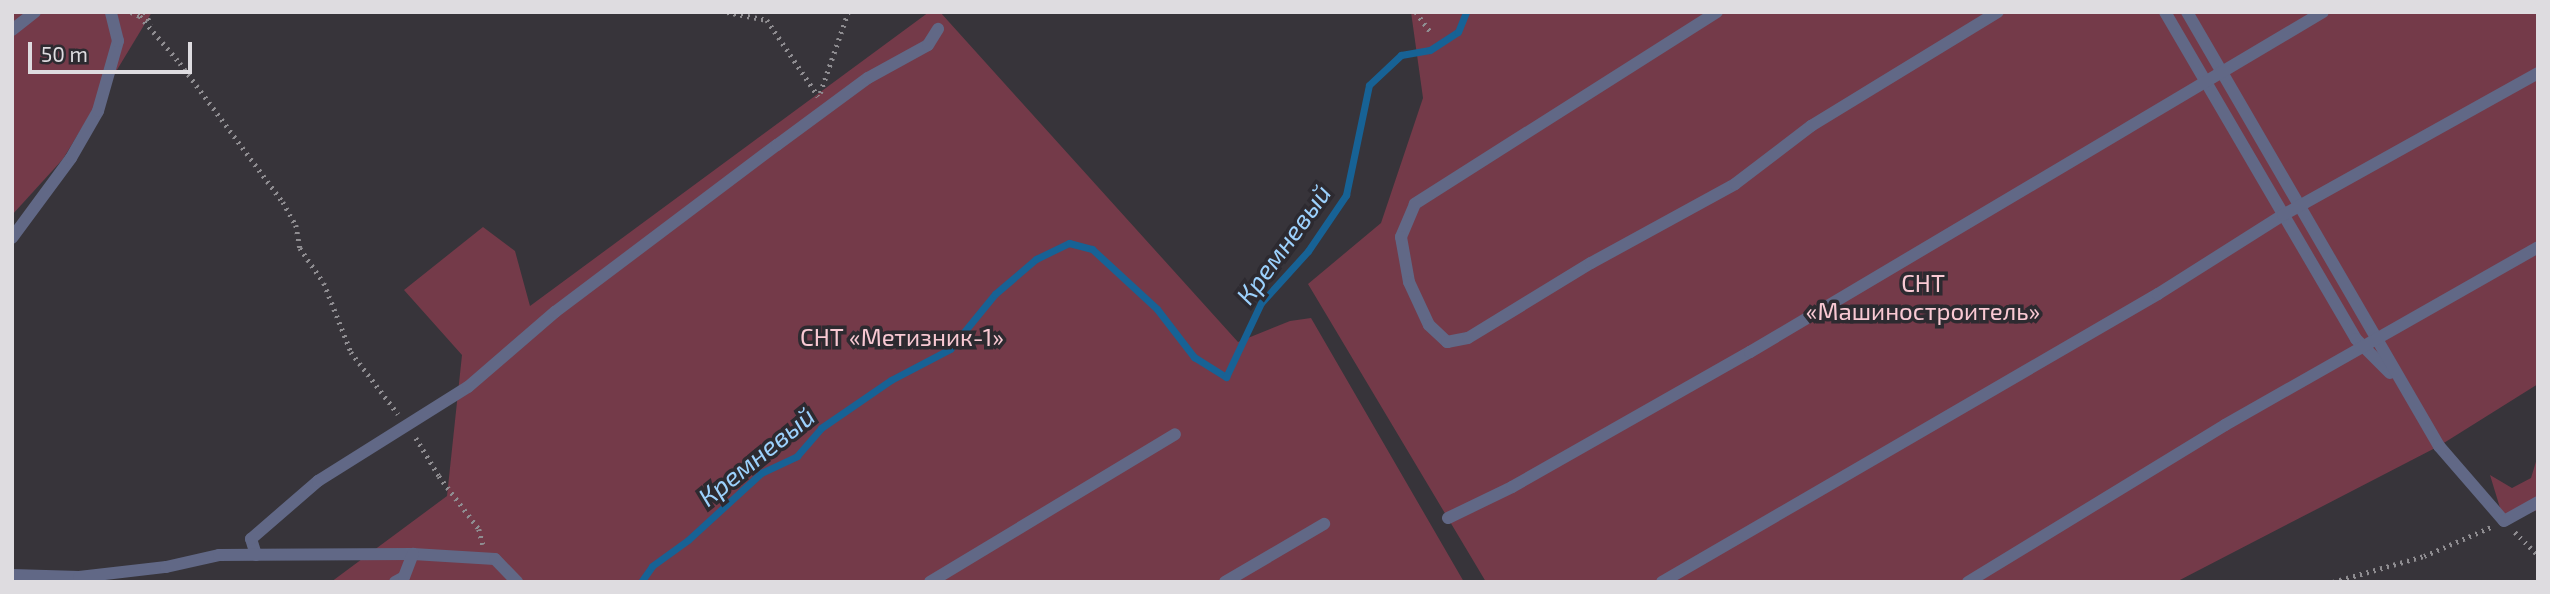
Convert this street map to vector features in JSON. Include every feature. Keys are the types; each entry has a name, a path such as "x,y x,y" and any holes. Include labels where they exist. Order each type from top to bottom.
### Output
{"lane":[{"path":"12,30 35,12"},
{"path":"12,238 71,158 98,111 118,41 111,12"},
{"path":"1717,12 1415,204 1401,237 1409,282 1429,325 1447,342 1468,338 1591,263 1735,184 1811,126 1998,12"},
{"path":"2165,12 2362,345 2405,389"},
{"path":"2188,12 2439,446 2504,521 2538,502"},
{"path":"1448,518 1513,487 1750,352 2221,69 2323,12"},
{"path":"256,555 251,539 318,481 468,387 555,312 824,110 869,78 928,45 938,29"},
{"path":"1662,582 2158,294 2283,215 2301,209 2538,73"},
{"path":"1968,582 2362,345 2377,342 2538,247"},
{"path":"930,582 1175,434"},
{"path":"1225,582 1324,524"},
{"path":"395,582 404,578 412,554"},
{"path":"13,575 79,577 166,568 219,555 412,554 495,559 517,582"}],"path":[{"path":"131,12 155,32"},
{"path":"145,12 155,32 283,202 296,225 300,248 324,283 351,352 480,528 483,544 495,559"},
{"path":"727,12 767,20 824,110"},
{"path":"818,97 848,12"},
{"path":"1416,12 1432,34"},
{"path":"2333,582 2424,556 2504,521 2538,555"}],"green space":[{"path":"12,12 152,12 63,159 12,215"},
{"name":"СНТ «Метизник-1»","path":"929,12 940,12 1238,342 1290,321 1311,318 1464,582 331,582 447,496 462,355 404,290 483,227 515,251 530,306"},
{"name":"СНТ «Машиностроитель»","path":"1411,12 2538,12 2538,384 2439,446 2176,582 1486,582 1308,284 1381,223 1423,98"},
{"path":"2538,455 2538,510 2504,521 2490,475 2512,488 2531,478"}],"waterway":[{"name":"Кремневый","path":"641,582 652,566 688,540 761,473 797,456 821,428 891,380 950,349 995,294 1036,259 1069,243 1092,249 1157,309 1194,357 1226,377 1261,303 1308,251 1346,195 1369,85 1401,55 1430,50 1458,32 1466,12"}]}
